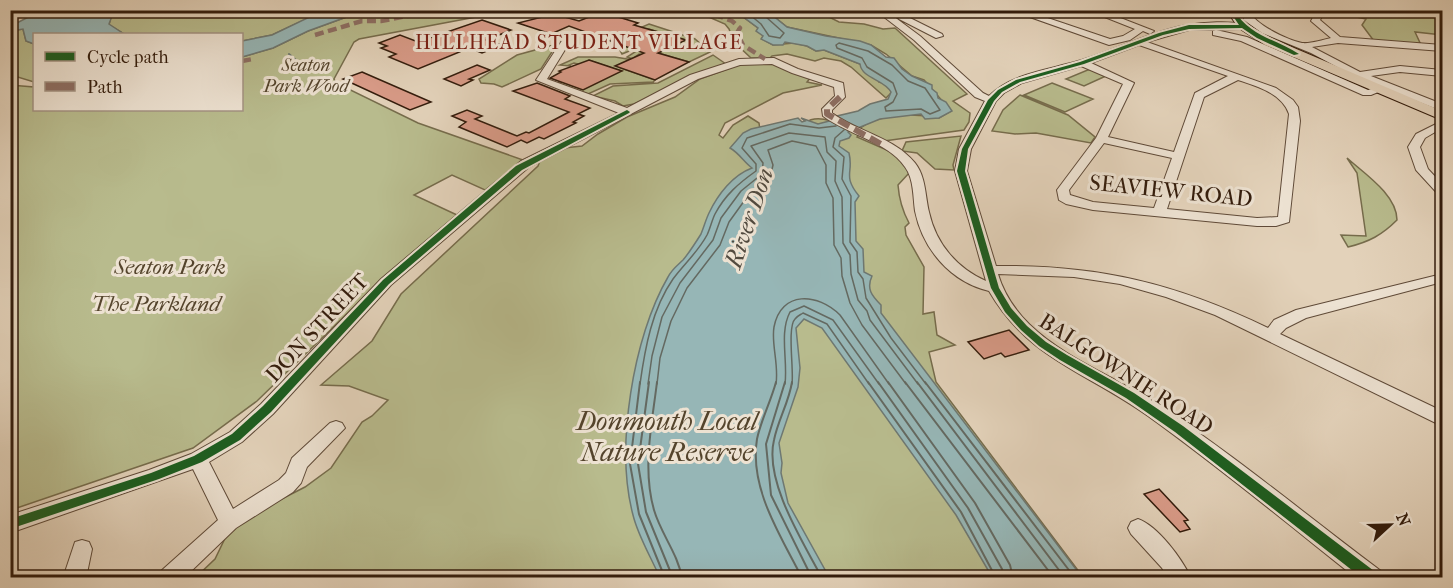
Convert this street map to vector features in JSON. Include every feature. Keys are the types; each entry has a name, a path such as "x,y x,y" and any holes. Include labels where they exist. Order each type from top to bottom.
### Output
{"main road":[{"path":"1231,10 1278,50 1378,90 1441,123"}],"street":[{"path":"879,10 917,38 979,95 991,100 1000,91 1018,81 1082,63 1161,34 1189,27 1248,25 1302,46 1359,75 1443,108"},
{"path":"896,11 921,10"},
{"path":"1014,10 1109,42 1118,41 1141,28"},
{"path":"1091,10 1161,34"},
{"path":"1245,10 1248,25"},
{"path":"1322,10 1315,21 1338,40"},
{"path":"896,11 907,20 939,36"},
{"path":"1165,51 1176,38 1202,32 1227,34 1278,50 1338,40 1443,48"},
{"path":"570,35 541,80 627,112"},
{"path":"1138,42 1237,76"},
{"name":"DON STREET","path":"10,524 155,477 225,445 246,429 386,282 519,168 701,74 739,62 774,60 795,70 840,85 840,97 827,109 827,114 900,154 914,169 927,229 945,259 968,280 992,279"},
{"path":"1082,63 1129,83 1101,139 1178,156"},
{"path":"1359,75 1400,69 1443,73"},
{"path":"1160,212 1198,95 1237,76"},
{"name":"SEAVIEW ROAD","path":"1101,139 1063,190 1064,196 1071,201 1093,206 1276,222 1284,219 1295,110 1277,92 1237,76"},
{"name":"BALGOWNIE ROAD","path":"991,100 965,149 961,171 992,279 1003,306 1018,325 1031,336 1149,408 1373,578"},
{"path":"1441,123 1420,136 1414,147 1422,170 1443,191"},
{"path":"992,279 1037,270 1088,274 1150,288 1220,311 1443,419"},
{"path":"1270,335 1280,324 1301,314 1443,278"},
{"path":"168,578 229,522 286,486 294,477 299,464 336,428"},
{"path":"198,459 229,522"},
{"path":"1138,528 1170,561 1180,578"},
{"path":"74,578 78,572 82,549"}],"green space":[{"path":"112,11 324,11 272,35 243,41 243,33 122,33 109,25"},
{"name":"Seaton Park","path":"363,11 508,11 359,39 354,42 334,79 336,83 418,123 523,160 485,190 452,175 414,195 457,215 388,274 257,401 193,448 11,510 10,85 33,87 33,111 243,111 243,57 273,48 308,31"},
{"path":"695,11 735,11 758,28 763,36 762,39 773,45 794,43 816,51 824,50 860,64 892,92 886,98 841,61 824,58 815,61 787,54 770,58 751,58 734,42 725,24"},
{"path":"767,11 817,11 839,22 864,24 883,29 895,28 967,94 953,101 970,113 969,122 964,130 884,141 859,129 887,117 919,115 939,118 951,111 924,80 912,76 886,54 871,45 787,27"},
{"path":"1328,11 1442,11 1442,35 1415,32 1421,45 1374,41 1362,25 1366,19"},
{"path":"649,24 695,39 710,52 689,62 655,52 649,57 639,54 635,57 636,60 627,57 641,48 659,53 685,40 649,29 622,41 627,47 639,47 622,54 614,39"},
{"path":"23,29 26,41 33,44 33,82 11,75 10,31"},
{"path":"557,44 541,69 502,87 481,83 479,79 517,55"},
{"path":"713,55 726,64 634,104 623,106 615,101 593,96 613,86 658,83"},
{"path":"578,57 615,57 633,60 621,68 655,80 653,82 610,84 588,94 556,83 621,71 589,60 582,65 574,63 569,65 571,66 560,65"},
{"path":"772,62 811,77 807,82 822,85 783,93 725,123 719,135 723,138 733,125 748,116 759,123 760,130 825,119 859,135 857,137 896,154 910,172 898,185 901,204 909,223 905,227 906,235 924,267 923,314 934,312 937,335 955,345 929,352 936,382 1083,577 195,578 215,559 229,530 305,487 331,468 362,422 372,416 388,400 349,386 321,385 372,341 401,294 538,166 541,158 564,148 582,146 627,117 675,97 700,79 741,64"},
{"path":"1090,69 1108,75 1084,86 1066,79"},
{"path":"1052,83 1093,99 1065,112 1024,95"},
{"path":"1020,95 1068,115 1095,137 1091,143 1036,133 1015,134 992,131 1003,110"},
{"path":"961,136 953,165 954,170 935,169 917,153 902,151 906,142"},
{"path":"1347,158 1386,194 1396,211 1397,220 1375,237 1348,247 1341,235 1366,236 1357,173"}],"water":[{"path":"324,10 363,11 308,31 273,48 243,57 243,41 272,35"},
{"path":"40,11 114,11 109,24 122,33 33,33 33,44 26,41 23,29 11,31 11,26"},
{"name":"Donmouth Local Nature Reserve","path":"735,11 767,11 787,27 871,45 886,57 894,58 902,69 912,76 932,85 938,98 946,102 952,111 939,118 925,119 921,114 880,119 848,132 851,135 849,138 840,141 839,146 849,153 851,183 859,196 855,202 856,241 863,249 864,272 872,276 870,289 881,305 881,313 1082,577 992,577 956,515 822,328 804,319 796,328 800,368 798,387 779,443 781,473 788,503 829,577 660,578 635,523 628,488 626,458 627,426 637,361 645,330 656,302 670,274 701,234 709,213 722,192 732,180 752,168 730,148 743,133 798,118 802,122 805,121 801,118 818,124 833,120 837,116 858,111 870,104 888,99 891,92 865,73 860,64 824,50 816,51 807,46 785,42 783,45 773,45 761,39 763,36 756,31 758,28"}],"building":[{"path":"602,12 638,23 634,25 686,40 658,53 689,62 655,80 615,66 644,53 569,26 551,34 518,23 554,14 579,21"},
{"path":"482,20 511,30 487,40 502,45 482,53 469,48 418,69 389,57 396,54 381,48 387,46 379,43 400,35 418,42"},
{"path":"589,60 622,71 583,90 550,78 561,72 559,71"},
{"path":"477,65 490,70 469,79 473,80 461,86 444,79"},
{"path":"362,72 431,102 410,110 343,79"},
{"path":"537,83 570,96 565,99 590,108 578,114 584,116 573,122 576,123 544,139 539,137 527,143 521,140 507,147 459,127 466,122 452,116 467,110 482,116 475,119 517,136 529,133 569,112 513,91"},
{"path":"1009,330 1029,350 1005,357 1001,353 984,359 968,342"},
{"path":"1159,489 1188,520 1184,521 1190,529 1180,532 1144,494"}],"waterway":[{"path":"289,54 296,60"}],"marked path":[{"path":"315,35 362,21 381,21 439,10"},
{"path":"702,10 732,21 740,28 737,33 743,45 765,59"},
{"path":"243,61 253,59"},
{"path":"840,97 827,109 827,114 881,144"}],"cycle path":[{"path":"1231,10 1243,26 1251,32 1296,54"},
{"path":"1243,26 1189,27 1161,34 1082,63 1018,81 1000,91 991,100 965,149 961,171 995,288 1008,310 1024,328 1064,358 1130,395 1179,429 1373,578"},
{"path":"10,524 155,476 198,459 236,437 267,409 386,282 519,168 627,112"}],"district":[{"name":"HILLHEAD STUDENT VILLAGE","path":"579,42"}],"park label":[{"name":"Seaton Park Wood","path":"306,76"},
{"name":"The Parkland","path":"156,304"}],"water label":[{"name":"River Don","path":"749,218"}]}
